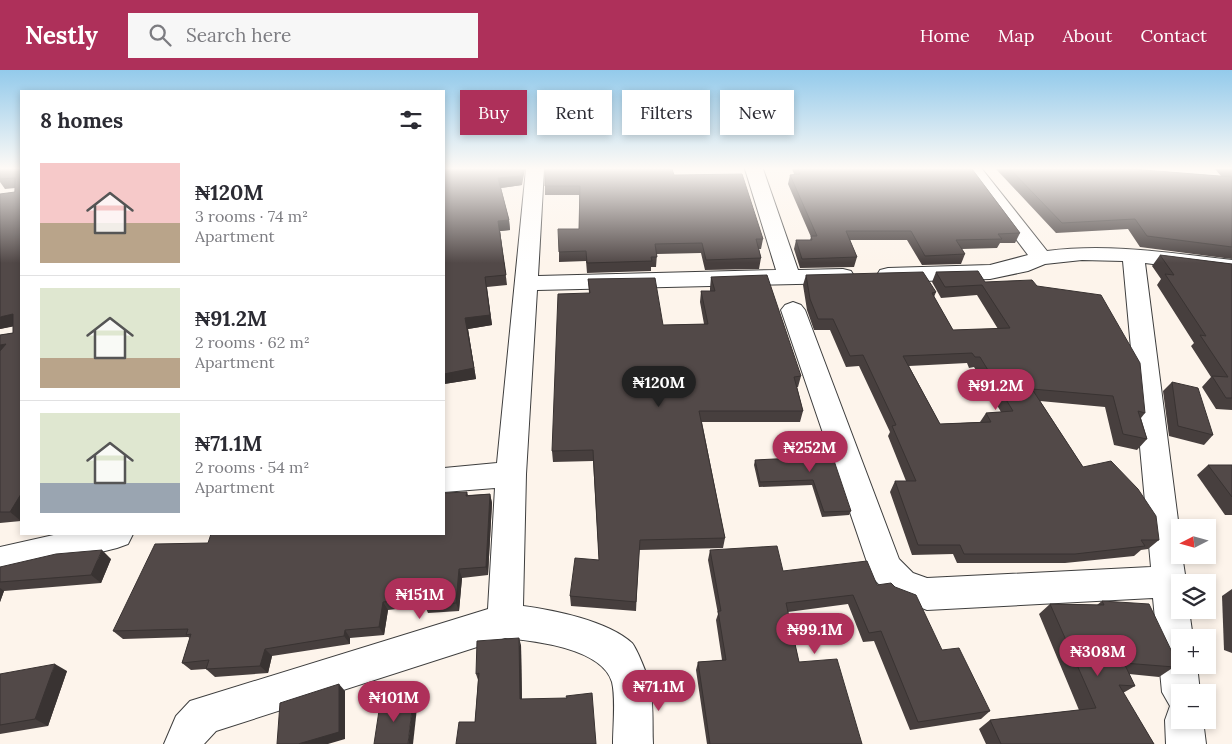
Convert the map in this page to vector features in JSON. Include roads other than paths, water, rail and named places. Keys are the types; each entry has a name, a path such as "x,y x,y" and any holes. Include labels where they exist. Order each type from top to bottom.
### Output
{"street":[{"path":"505,621 511,474 532,200"},
{"path":"764,200 789,277"},
{"path":"997,200 1042,258"},
{"path":"525,283 990,272 1020,266 1042,258 1082,253 1133,255 1232,268"},
{"path":"1133,255 1180,684"},
{"path":"793,310 886,568 901,584 927,594 1169,581"},
{"path":"445,480 511,474"},
{"path":"0,562 113,535"},
{"path":"184,744 190,730 204,715 505,621 540,625 596,641 620,657 631,683 633,744"},
{"path":"1185,729 1186,744"}]}
